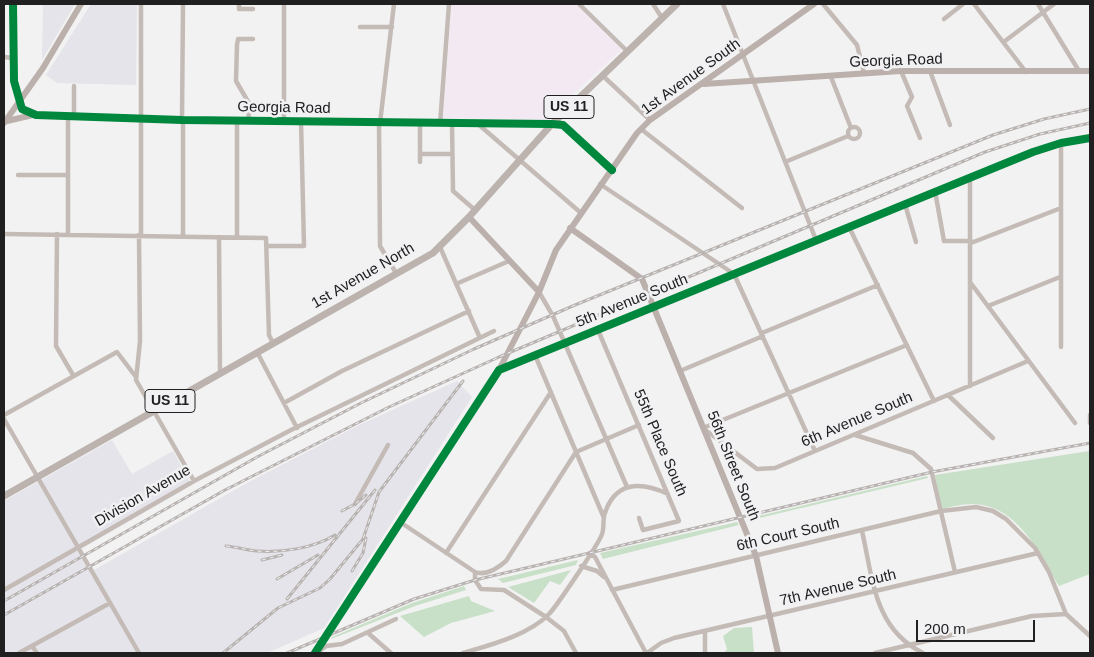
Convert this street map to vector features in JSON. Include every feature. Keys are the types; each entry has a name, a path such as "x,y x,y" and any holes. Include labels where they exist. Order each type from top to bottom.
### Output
{"main road":[{"name":"1st Avenue North","path":"4,496 396,274 440,247 552,124 677,4"}],"street":[{"path":"13,4 14,81 22,109 33,114"},
{"path":"5,122 20,104 81,4"},
{"path":"136,377 140,341 141,4"},
{"path":"183,4 183,236"},
{"path":"239,4 239,9 253,9"},
{"path":"284,4 284,121"},
{"path":"394,4 380,123 380,246 396,274"},
{"path":"440,124 449,4"},
{"path":"653,4 662,18"},
{"path":"723,4 816,240"},
{"name":"1st Avenue South","path":"499,370 538,292 551,259 600,184 641,129 650,120 814,4"},
{"path":"823,4 857,45 864,73"},
{"path":"944,18 963,4"},
{"path":"974,4 1005,41 1027,72"},
{"path":"1038,4 1079,71"},
{"path":"1005,41 1054,4"},
{"path":"582,5 627,51"},
{"path":"360,27 392,27"},
{"path":"248,121 250,105 236,81 236,45 238,39 253,39"},
{"path":"4,57 13,58"},
{"path":"901,71 912,97 907,106 920,138"},
{"name":"Georgia Road","path":"703,84 901,71 1090,71"},
{"path":"930,71 950,125"},
{"path":"602,75 650,120"},
{"path":"831,77 851,128"},
{"path":"74,86 74,116"},
{"path":"5,122 33,114"},
{"name":"Georgia Road","path":"33,114 183,120 552,124"},
{"path":"68,116 68,235"},
{"path":"237,121 237,237"},
{"path":"268,246 304,246 301,122"},
{"path":"452,123 453,191 475,210"},
{"path":"478,123 581,213"},
{"path":"420,124 420,162"},
{"path":"552,124 563,125 612,170"},
{"path":"848,136 851,128"},
{"path":"848,136 854,140 860,135 859,129 851,128"},
{"path":"641,129 742,208"},
{"path":"786,162 848,136"},
{"name":"5th Avenue South","path":"499,370 970,177 1061,143 1090,138"},
{"path":"1061,143 1061,347"},
{"path":"420,154 452,154"},
{"path":"18,175 68,175"},
{"path":"970,177 970,386"},
{"path":"600,184 734,274 790,392 815,451"},
{"path":"935,191 944,241 971,242 1061,208"},
{"path":"905,204 916,242"},
{"path":"469,216 538,292 554,316 627,487"},
{"path":"849,227 934,401"},
{"name":"56th Street South","path":"570,228 639,276 648,294 756,556 778,653"},
{"path":"4,234 266,238 268,246 269,336 273,343"},
{"path":"57,234 56,346 73,375"},
{"path":"219,237 220,373"},
{"path":"440,247 480,338"},
{"path":"456,284 509,261"},
{"path":"988,306 1060,276"},
{"path":"970,282 1075,423"},
{"path":"680,371 878,285"},
{"path":"284,403 342,371 469,312"},
{"name":"55th Place South","path":"598,330 679,521 643,530 639,518"},
{"name":"Division Avenue","path":"4,589 194,482 297,428 494,331"},
{"path":"703,428 907,345"},
{"path":"4,414 117,352 136,377 194,482"},
{"path":"257,352 297,428"},
{"path":"534,355 604,518"},
{"name":"6th Avenue South","path":"703,428 756,469 775,468 1028,360"},
{"path":"316,653 499,370"},
{"path":"446,553 551,392"},
{"path":"948,395 993,438"},
{"path":"1090,415 1090,423"},
{"path":"4,419 139,653"},
{"path":"400,522 475,572 482,574 489,572 506,561 576,452 639,424"},
{"path":"855,434 913,454 924,461 932,472 955,572"},
{"path":"355,504 388,445"},
{"path":"463,653 506,640 546,617 602,535 604,518 614,497 627,487 640,485 653,487 668,494"},
{"name":"6th Court South","path":"612,590 940,511 970,507 987,509 1002,516 1024,535 1038,553"},
{"path":"862,531 876,591 886,620 896,634 909,646 924,653"},
{"path":"590,553 595,557 646,653"},
{"path":"1038,553 1049,572 1066,614 1090,636"},
{"name":"7th Avenue South","path":"646,653 665,641 1038,553"},
{"path":"581,566 597,571 606,579"},
{"path":"475,572 475,580 481,589 504,590 564,631 576,653"},
{"path":"19,653 110,603"},
{"path":"875,653 1032,616 1066,614"},
{"path":"316,653 326,646 342,644 396,619"},
{"path":"368,632 391,653"},
{"path":"704,632 704,653"},
{"path":"32,646 37,653"}],"shaded area":[{"path":"43,4 75,4 42,60"},
{"path":"91,4 137,4 136,85 57,83 46,75"},
{"path":"452,4 575,4 622,49 545,120 443,118"},
{"path":"457,381 472,397 324,628 267,653 4,653 4,501 112,440 132,474 173,451 192,485 81,549 94,570 245,484 359,425"}],"green space":[{"path":"1090,446 1090,574 1059,586 1025,533 1002,512 988,506 972,504 941,509 935,475 1089,451"},
{"path":"927,476 928,478 751,520 750,518"},
{"path":"737,522 739,525 603,559 600,553"},
{"path":"578,560 576,565 503,583 498,579"},
{"path":"571,570 560,585 550,581 534,603 508,587"},
{"path":"464,586 466,590 415,606 331,639 412,603"},
{"path":"469,596 471,601 495,611 451,623 424,637 400,616"},
{"path":"752,627 754,653 724,653 727,649 723,636 734,628"}],"railway":[{"path":"4,601 257,457 361,403 474,349 575,305 993,135 1044,119 1090,109"},
{"path":"4,615 225,490 389,407 499,357 985,152 1040,134 1090,123"},
{"path":"223,653 278,608 320,588 330,579 363,539 379,492 463,381"},
{"path":"287,653 414,599 475,580 932,472 1090,443"},
{"path":"287,599 375,490"},
{"path":"342,511 366,495"},
{"path":"226,546 257,551 287,550 308,546 327,540 335,535"},
{"path":"352,571 363,553 366,538"},
{"path":"262,560 282,555"},
{"path":"277,579 318,555"}],"cycle path":[{"path":"13,4 14,81 22,109 36,115 182,120 563,125 612,170"},
{"path":"315,653 499,370 1033,152 1061,143 1090,138"}]}
